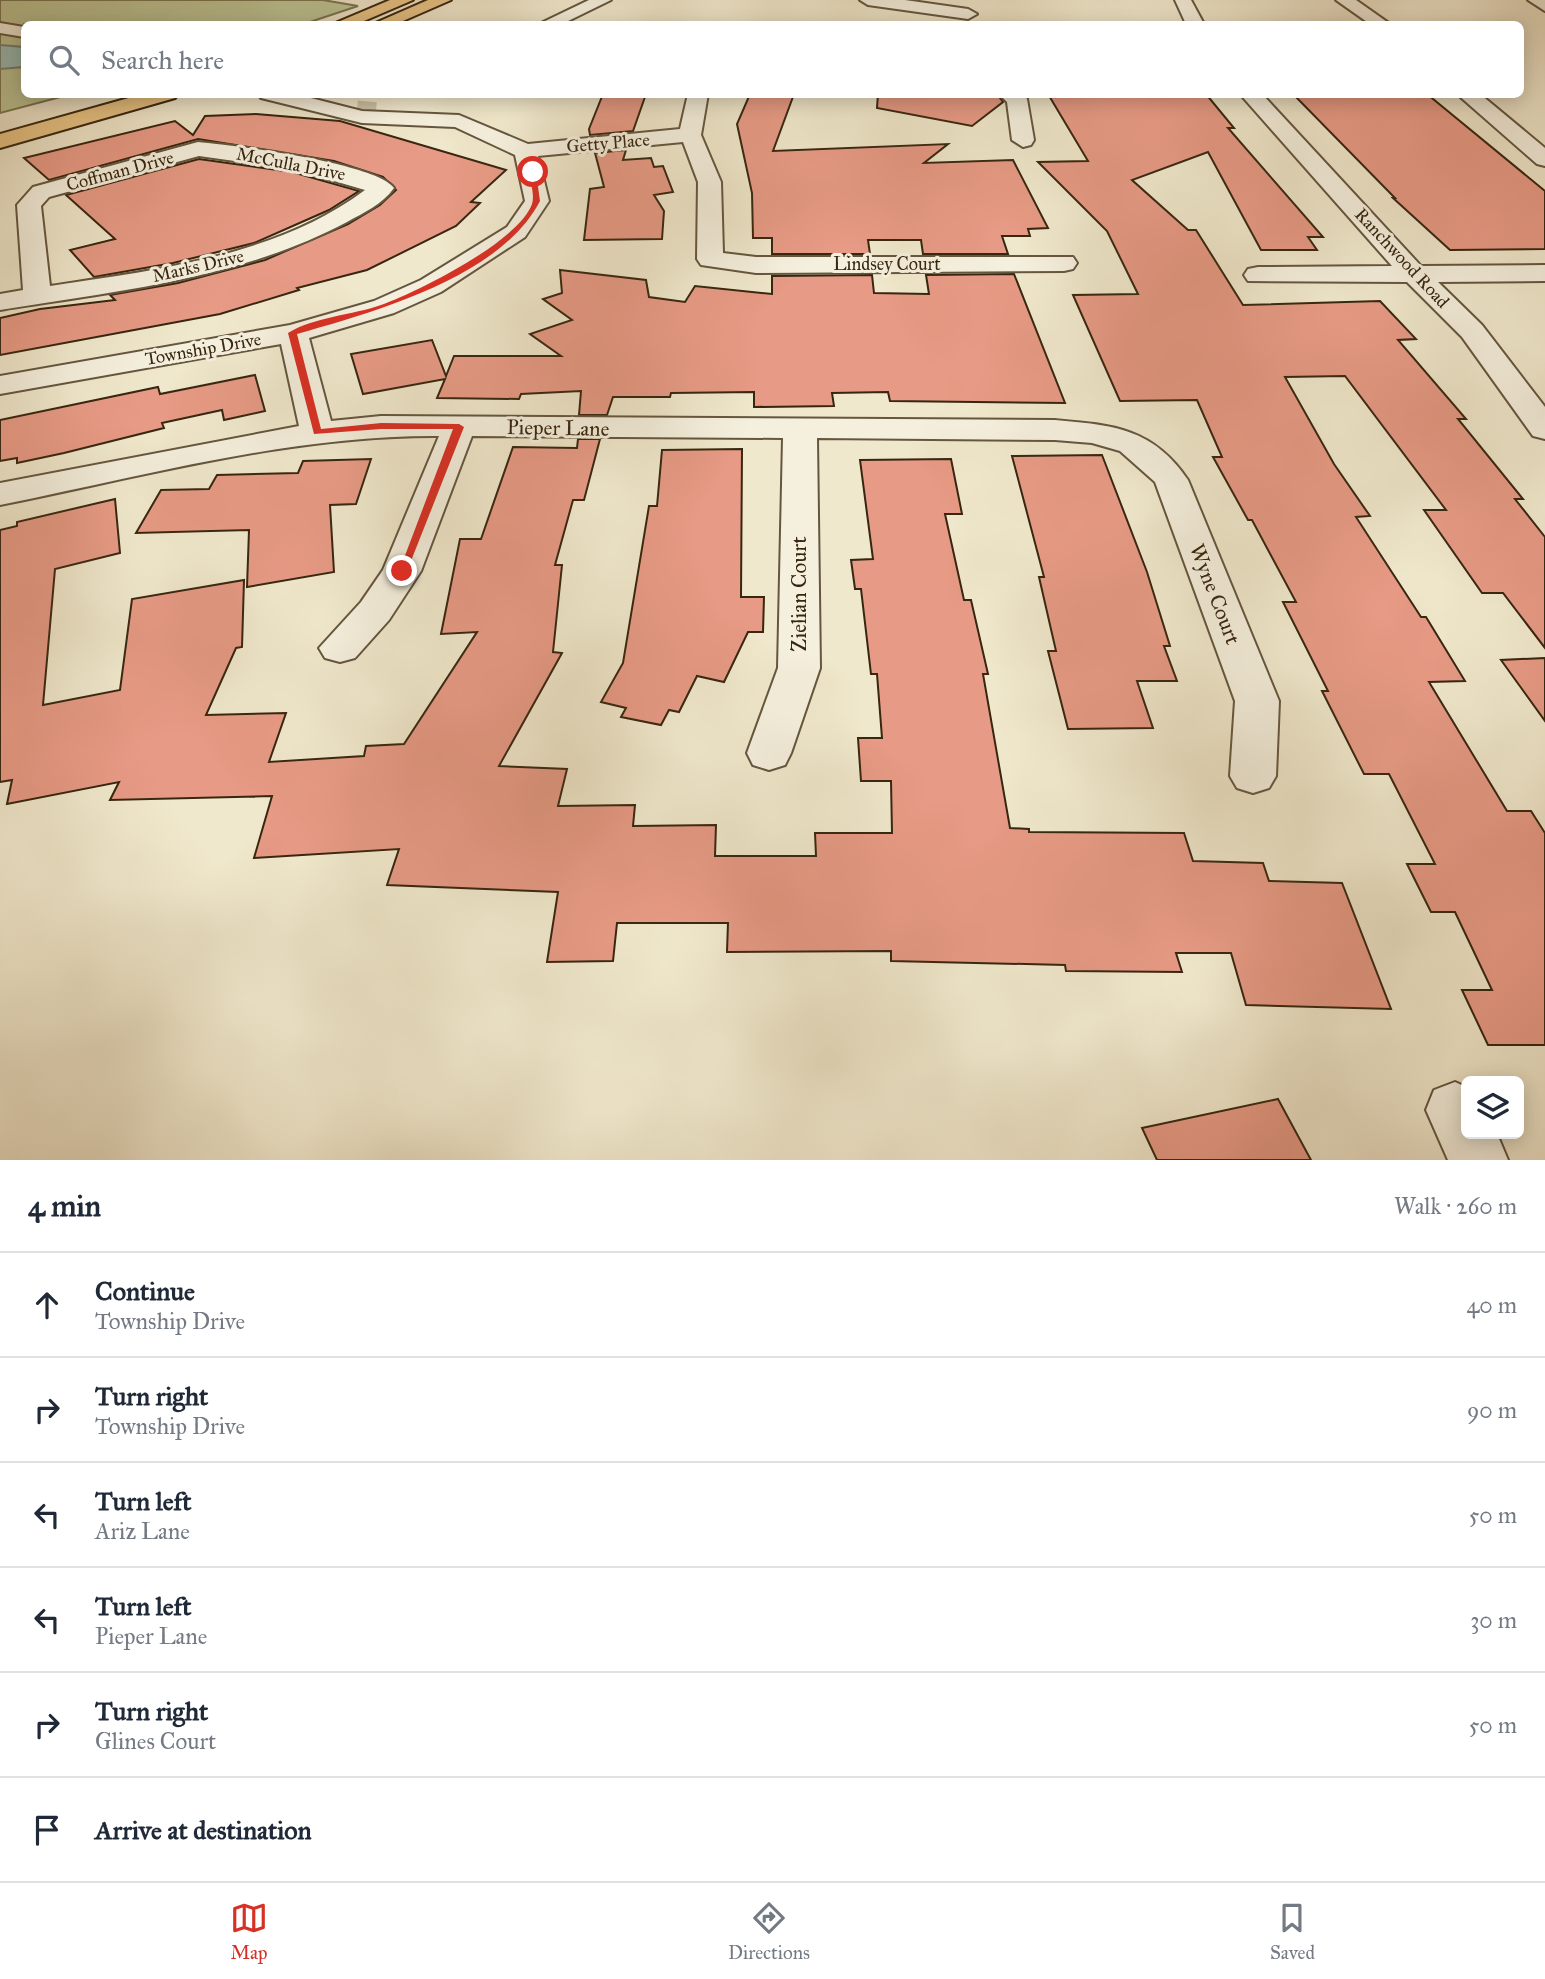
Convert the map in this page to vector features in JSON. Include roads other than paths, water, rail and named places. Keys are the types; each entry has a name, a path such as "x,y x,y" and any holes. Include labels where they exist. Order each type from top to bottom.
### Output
{"main road":[{"path":"350,21 405,0"},
{"path":"388,21 443,0"},
{"path":"0,127 102,98"},
{"path":"0,141 155,98"}],"street":[{"path":"555,21 603,0"},
{"path":"868,0 968,14"},
{"path":"1183,0 1194,21"},
{"path":"1344,0 1377,21"},
{"path":"1536,0 1545,6"},
{"path":"0,28 21,32"},
{"path":"282,98 335,113 459,121"},
{"path":"353,98 425,105 448,112 459,121 525,151"},
{"path":"690,135 697,98"},
{"path":"1015,98 1023,140"},
{"name":"Ranchwood Road","path":"1254,98 1415,275 1472,331 1545,429"},
{"path":"1471,98 1545,159"},
{"path":"335,113 357,110"},
{"name":"Getty Place","path":"525,151 690,135"},
{"name":"Lindsey Court","path":"690,135 707,165 714,200 710,259 756,265 1064,263"},
{"name":"McCulla Drive","path":"198,149 225,151 359,177 382,188"},
{"name":"Coffman Drive","path":"37,296 36,254 29,205 41,192 198,149"},
{"name":"Township Drive","path":"0,385 293,333 384,307 431,286 516,232 537,201 533,172 525,151"},
{"name":"Marks Drive","path":"0,302 152,277 236,258 319,226 370,200 382,188"},
{"path":"1258,275 1545,274"},
{"path":"293,333 317,432"},
{"name":"Pieper Lane","path":"0,494 317,432 381,426 1055,430 1121,437"},
{"path":"340,648 375,611 402,571 459,427"},
{"name":"Zielian Court","path":"769,752 799,668 800,430"},
{"name":"Wyne Court","path":"1121,437 1150,454 1171,480 1177,493 1257,701 1253,776"}],"water":[{"path":"0,45 21,47 21,67 0,69"}],"tunnel":[{"path":"357,110 380,112"}]}
